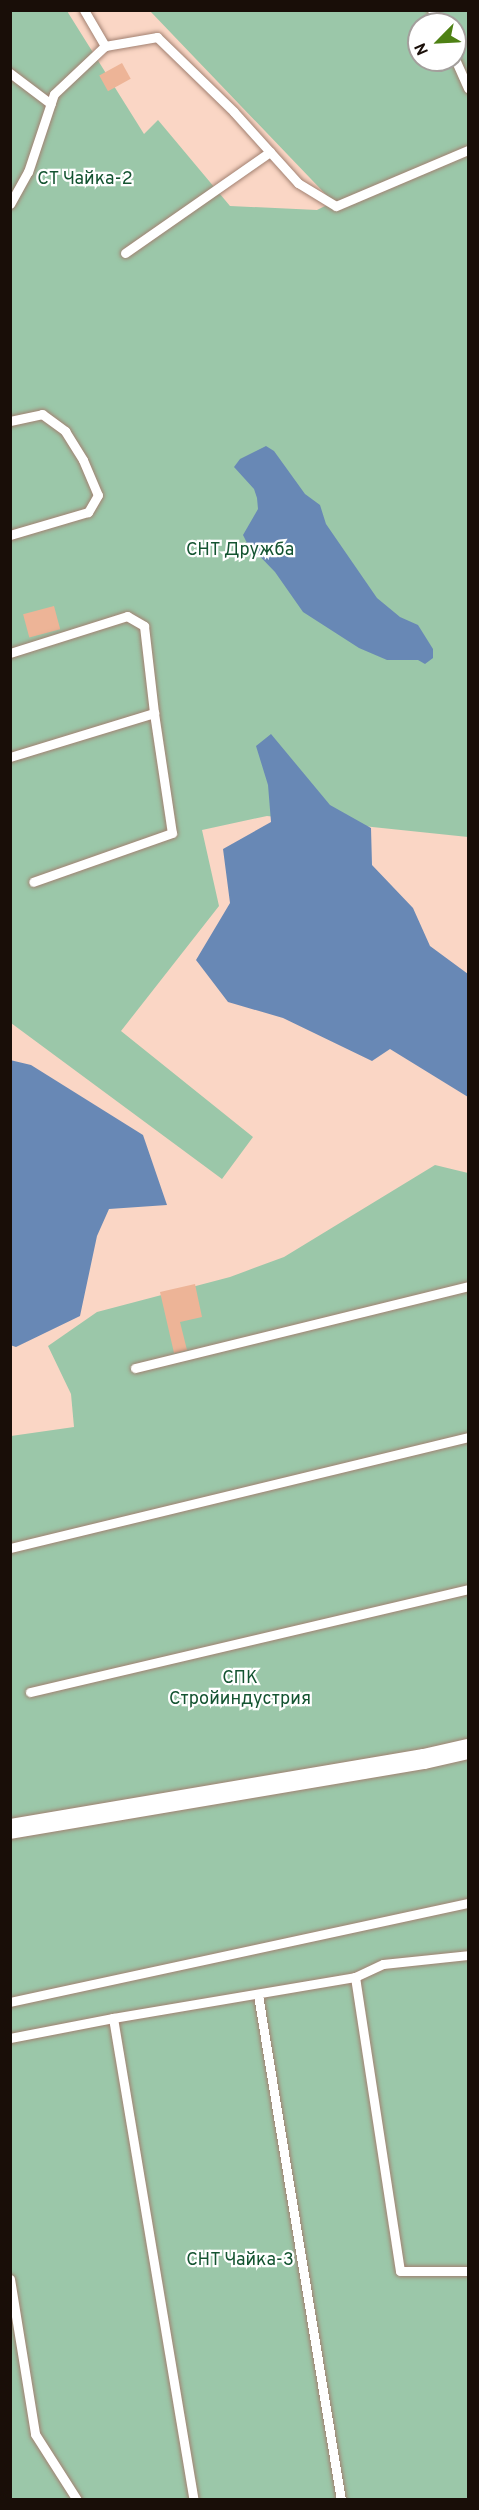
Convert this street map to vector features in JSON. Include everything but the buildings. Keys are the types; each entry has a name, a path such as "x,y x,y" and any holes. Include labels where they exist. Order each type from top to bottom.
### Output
{"street":[{"path":"10,1829 424,1759 468,1749"}],"lane":[{"path":"84,10 105,46"},
{"path":"10,204 28,172 54,94 105,46 157,37 234,112 298,183 336,206 468,150"},
{"path":"461,72 468,88"},
{"path":"10,73 51,104"},
{"path":"125,253 270,152"},
{"path":"10,421 42,414 65,431 83,460 98,495 88,512 10,535"},
{"path":"10,652 127,616 144,626 172,833 33,882"},
{"path":"10,757 154,712"},
{"path":"135,1368 468,1287"},
{"path":"10,1548 468,1437"},
{"path":"30,1692 468,1589"},
{"path":"10,2002 468,1903"},
{"path":"10,2038 112,2018 355,1977 383,1964 468,1955"},
{"path":"355,1977 400,2271 468,2271"},
{"path":"258,1995 341,2499"},
{"path":"112,2018 194,2499"},
{"path":"10,2279 35,2434 77,2499"}],"green space":[{"name":"СНТ Дружба","path":"10,11 67,11 144,134 158,120 230,206 317,210 333,202 150,11 468,11 468,837 267,816 202,830 219,906 121,1031 253,1137 222,1179 11,1023"},
{"path":"435,1165 468,1173 468,2499 11,2499 11,1436 74,1427 71,1394 48,1346 97,1312 230,1277 284,1257"}],"water":[{"path":"266,446 274,451 305,494 320,505 326,524 377,598 400,617 418,625 433,649 433,658 425,664 418,660 387,660 359,648 303,612 275,572 247,543 243,535 258,509 257,498 254,489 234,467 240,459"},
{"path":"271,734 330,805 371,828 372,865 413,908 430,946 468,974 468,1097 390,1049 372,1061 283,1018 228,1002 196,960 230,903 223,849 271,822 268,785 256,746"},
{"path":"10,1060 31,1065 143,1135 167,1205 109,1209 97,1236 80,1316 16,1347 10,1345"}],"park label":[{"name":"СТ Чайка-2","path":"85,180"},
{"name":"СПК Стройиндустрия","path":"240,1690"},
{"name":"СНТ Чайка-3","path":"240,2261"}]}
